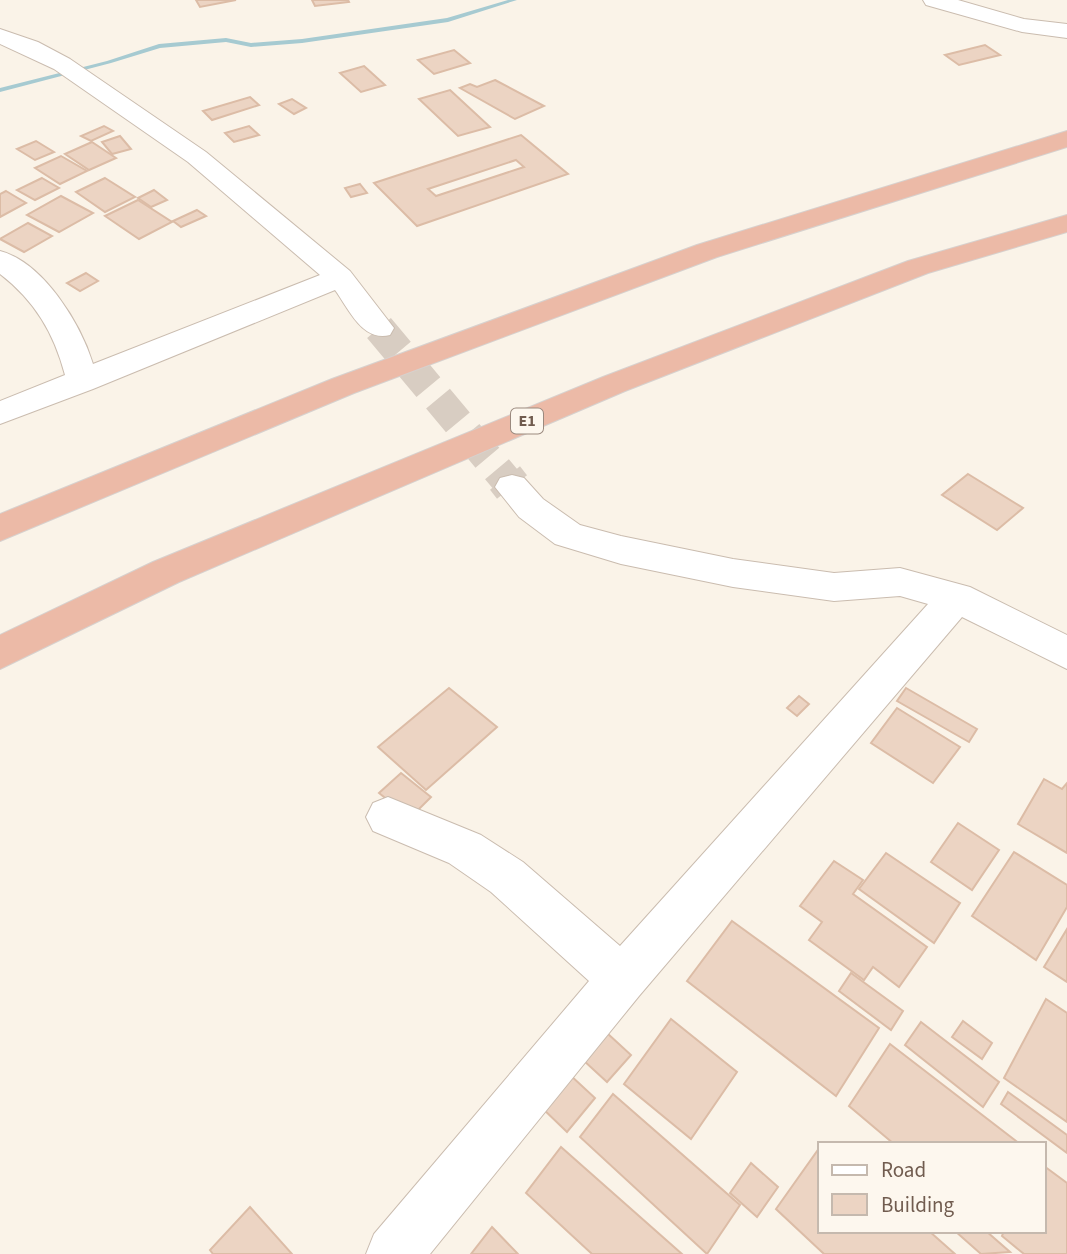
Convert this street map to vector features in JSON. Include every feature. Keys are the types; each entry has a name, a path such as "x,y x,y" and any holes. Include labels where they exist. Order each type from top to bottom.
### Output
{"highway":[{"path":"0,528 342,386 694,255 1067,139"},
{"name":"E1","path":"0,653 166,572 614,384 918,267 1067,223"}],"street":[{"path":"944,1 1023,25 1067,31"},
{"path":"0,36 30,47 72,71 197,158 340,277 379,328"},
{"path":"0,260 33,285 56,315 75,350 82,382"},
{"path":"0,413 340,277"},
{"path":"512,487 531,508 568,534 621,551 733,573 834,587 900,582 957,597 1067,653"},
{"path":"394,1254 622,979 957,597"},
{"path":"388,817 465,849 508,877 622,979"}],"building":[{"path":"196,0 236,0 200,7"},
{"path":"312,0 348,0 349,2 315,6"},
{"path":"985,45 1000,55 959,65 945,55"},
{"path":"454,50 470,63 434,74 418,60"},
{"path":"364,66 385,85 361,92 340,73"},
{"path":"495,80 544,106 515,119 460,88 470,84 477,87"},
{"path":"450,90 490,127 458,136 419,99"},
{"path":"250,97 259,105 212,120 203,111"},
{"path":"292,99 306,108 294,114 279,104"},
{"path":"104,126 113,131 91,141 81,136"},
{"path":"249,126 259,135 234,142 225,133"},
{"path":"521,135 568,174 417,226 374,183","holes":["516,160 524,167 436,196 428,189"]},
{"path":"120,136 131,149 112,154 102,142"},
{"path":"36,141 54,152 35,160 17,149"},
{"path":"92,142 116,158 89,170 65,154"},
{"path":"61,156 87,171 60,184 35,168"},
{"path":"42,178 59,188 35,200 17,190"},
{"path":"105,178 135,197 105,212 76,192"},
{"path":"360,184 367,193 351,197 345,188"},
{"path":"154,190 167,200 151,207 138,198"},
{"path":"6,191 26,203 0,217 0,194"},
{"path":"61,196 93,213 59,232 27,215"},
{"path":"138,200 172,222 139,239 105,216"},
{"path":"197,210 206,216 181,227 173,221"},
{"path":"28,223 52,236 24,252 0,239"},
{"path":"86,273 98,281 80,291 67,283"},
{"path":"968,474 1023,508 997,530 942,495"},
{"path":"449,688 497,727 426,790 378,747"},
{"path":"906,688 977,729 969,742 897,701"},
{"path":"799,696 809,704 797,716 787,708"},
{"path":"897,708 960,747 933,783 871,743"},
{"path":"401,773 431,797 410,818 379,793"},
{"path":"1044,779 1062,789 1067,783 1067,853 1018,824"},
{"path":"958,823 999,850 972,890 931,862"},
{"path":"1014,852 1067,885 1067,907 1036,960 972,916"},
{"path":"886,853 960,903 934,943 859,889"},
{"path":"834,861 863,880 853,894 927,947 899,987 873,967 864,980 809,940 822,922 800,906"},
{"path":"732,921 879,1028 836,1096 687,981"},
{"path":"1067,929 1067,982 1044,967"},
{"path":"851,973 903,1011 891,1030 839,991"},
{"path":"1046,999 1067,1013 1067,1122 1004,1078"},
{"path":"671,1019 737,1072 691,1139 624,1084"},
{"path":"963,1021 992,1043 982,1059 952,1037"},
{"path":"921,1022 999,1082 983,1107 905,1045"},
{"path":"607,1033 631,1055 607,1082 583,1060"},
{"path":"890,1044 1017,1142 892,1142 849,1106"},
{"path":"569,1074 595,1098 567,1132 540,1106"},
{"path":"1008,1092 1067,1135 1067,1153 1001,1104"},
{"path":"613,1094 740,1205 707,1254 580,1137"},
{"path":"561,1147 682,1254 592,1254 526,1193"},
{"path":"818,1150 818,1233 931,1233 955,1254 824,1254 776,1209"},
{"path":"751,1163 778,1187 757,1217 730,1193"},
{"path":"1046,1167 1067,1183 1067,1254 1024,1254 1002,1236 1003,1233 1046,1233"},
{"path":"250,1207 292,1254 213,1254 210,1250"},
{"path":"492,1227 518,1254 471,1254"},
{"path":"957,1233 988,1233 1010,1252 981,1254"}],"waterway":[{"path":"0,90 159,46 226,40 251,45 302,41 448,20 514,0"}],"tunnel":[{"path":"379,328 506,480"},
{"path":"505,478 512,487"}]}
